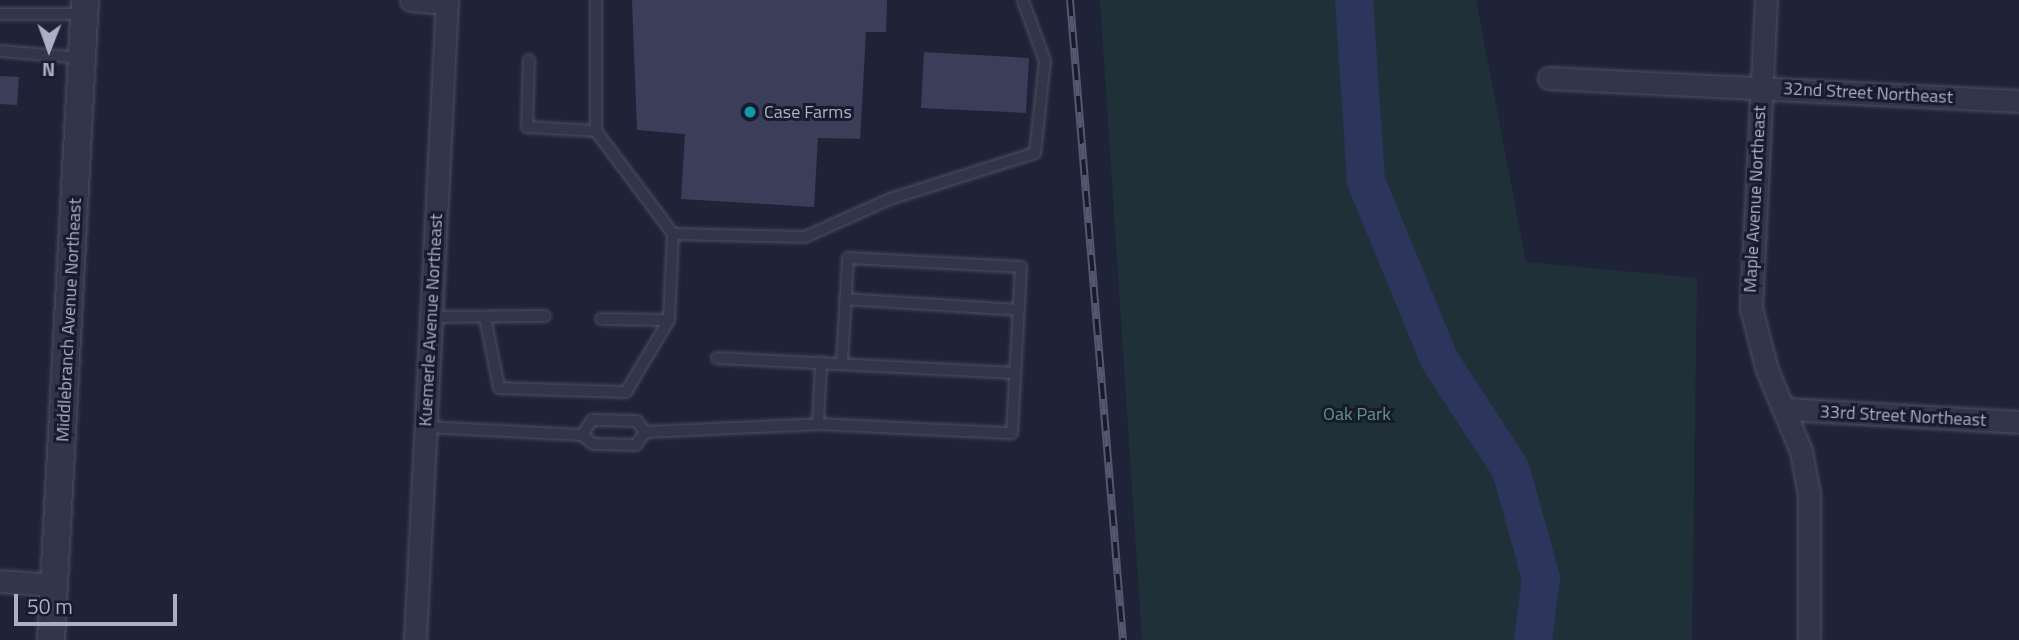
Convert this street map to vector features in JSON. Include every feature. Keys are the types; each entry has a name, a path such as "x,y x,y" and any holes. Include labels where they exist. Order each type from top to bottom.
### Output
{"street":[{"path":"411,0 447,1"},
{"name":"Maple Avenue Northeast","path":"1766,0 1751,308 1767,370 1788,410 1809,494 1809,640"},
{"name":"Kuemerle Avenue Northeast","path":"415,640 447,1"},
{"name":"Middlebranch Avenue Northeast","path":"51,640 85,7"},
{"name":"32nd Street Northeast","path":"1549,78 2019,101"},
{"name":"33rd Street Northeast","path":"1788,410 2019,422"},
{"path":"0,582 55,585"}],"lane":[{"path":"485,317 499,388 626,392 669,320 673,234 596,131 596,0"},
{"path":"673,234 805,237 890,199 1035,152 1045,61 1023,1"},
{"path":"0,13 85,7"},
{"path":"0,51 83,58"},
{"path":"529,61 527,127 596,131"},
{"path":"645,432 818,424 1013,433 1021,267 848,258 842,362"},
{"path":"845,299 1019,310"},
{"path":"431,317 545,316"},
{"path":"601,318 669,320"},
{"path":"717,358 842,362 1015,373"},
{"path":"818,424 821,362"},
{"path":"582,435 592,420 637,421 645,432"},
{"path":"426,427 582,435 593,444 636,445 645,432"}],"green space":[{"name":"Oak Park","path":"1100,0 1476,0 1526,262 1697,278 1692,640 1142,640"}],"building":[{"name":"Case Farms","path":"632,0 887,0 886,32 866,32 860,139 818,138 814,207 681,199 685,134 637,130"},
{"path":"924,52 1029,58 1026,113 921,108"},
{"path":"0,76 19,77 17,105 0,104"}],"waterway":[{"path":"1354,0 1366,181 1439,359 1511,470 1541,578 1533,640"}],"railway":[{"path":"1070,0 1123,640"}],"place":[{"name":"Case Farms","path":"750,112"}]}
